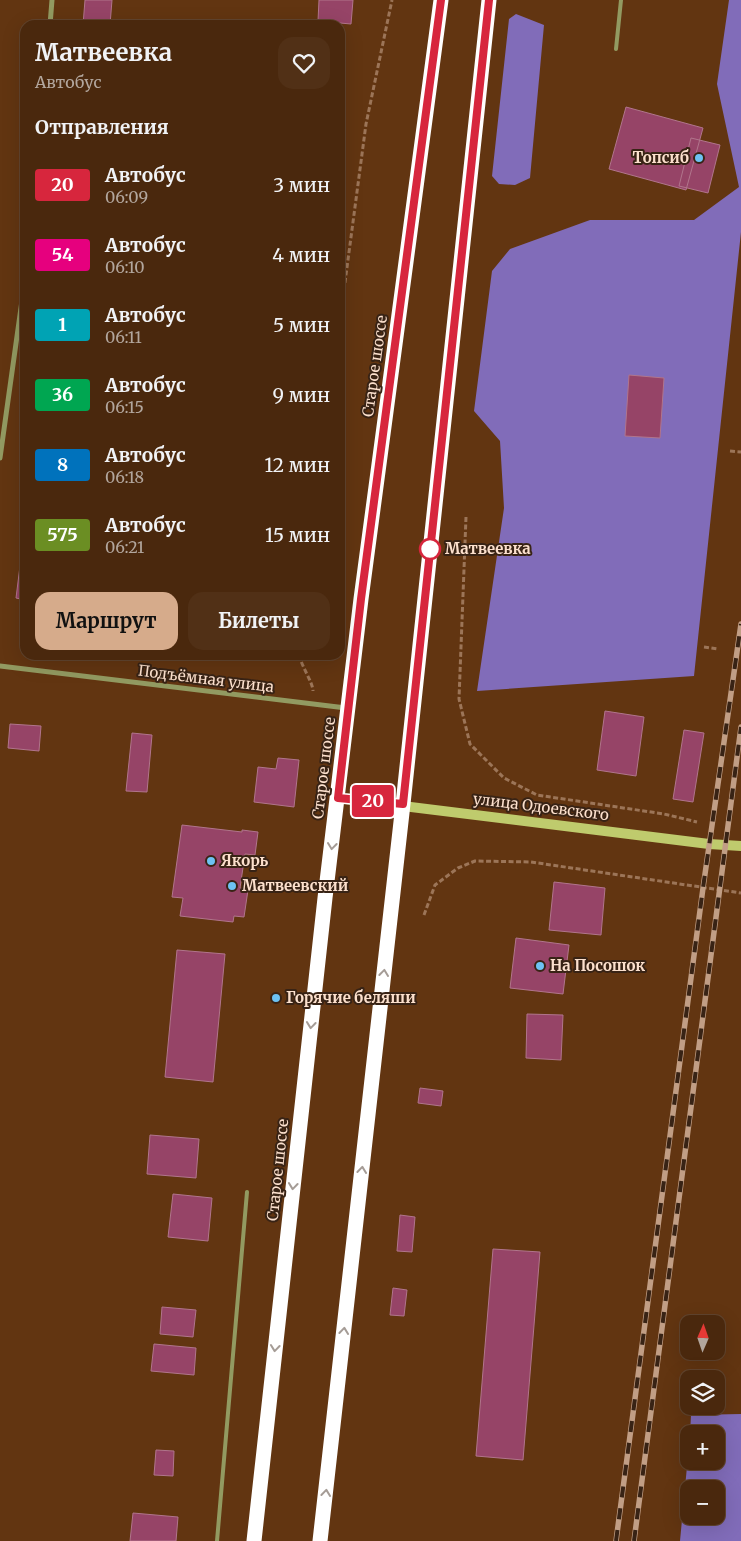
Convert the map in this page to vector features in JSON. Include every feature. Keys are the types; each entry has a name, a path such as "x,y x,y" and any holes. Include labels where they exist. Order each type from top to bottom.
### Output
{"highway":[{"name":"Старое шоссе","path":"254,1541 363,589 442,0"},
{"path":"320,1541 403,804 489,0"}],"street":[{"path":"50,20 52,0"},
{"path":"0,458 20,315"},
{"name":"Подъёмная улица","path":"0,666 349,708"},
{"name":"улица Одоевского","path":"338,798 403,804 709,844 741,846"}],"lane":[{"path":"616,49 621,0"},
{"path":"217,1541 246,1192"}],"path":[{"path":"345,282 366,124 392,0"},
{"path":"730,451 741,452"},
{"path":"466,516 459,699 470,744 504,778 537,795 664,814 697,822"},
{"path":"704,648 718,649"},
{"path":"300,660 303,670 313,685 314,705"},
{"path":"424,915 435,885 458,868 475,861 531,862 741,893"}],"shaded area":[{"path":"729,0 741,0 741,232 694,676 477,691 504,508 500,441 474,411 492,271 510,249 590,220 694,220 739,187 717,84"},
{"path":"516,14 544,25 530,178 515,185 499,184 492,176 509,19"},
{"path":"741,1414 741,1541 680,1541 682,1525 725,1525 725,1480 686,1480 687,1470 725,1470 725,1425 690,1425 691,1415"}],"building":[{"path":"85,0 112,0 110,20 83,20"},
{"path":"319,0 353,0 351,24 345,23 345,20 318,20"},
{"path":"626,107 703,128 686,190 609,169"},
{"path":"691,138 720,145 708,193 679,186"},
{"path":"629,375 664,378 660,438 625,436"},
{"path":"20,566 20,599 16,598"},
{"path":"605,711 644,717 636,776 597,770"},
{"path":"10,724 41,726 39,751 8,748"},
{"path":"684,730 704,733 693,802 673,799"},
{"path":"132,733 152,735 147,792 126,791"},
{"path":"278,758 299,760 294,807 254,802 258,767 276,769"},
{"path":"182,825 258,832 255,855 245,854 240,888 248,890 244,917 234,916 233,922 180,916 183,898 172,897"},
{"path":"554,882 605,888 601,935 549,930"},
{"name":"На Посошок","path":"516,938 569,945 563,994 510,988"},
{"path":"177,950 225,954 213,1082 165,1077"},
{"path":"527,1014 563,1015 561,1060 526,1058"},
{"path":"420,1088 443,1091 441,1106 418,1103"},
{"path":"150,1135 199,1139 196,1178 147,1174"},
{"path":"173,1194 212,1198 208,1241 168,1237"},
{"path":"400,1215 415,1217 412,1252 397,1251"},
{"path":"493,1249 540,1252 523,1460 476,1456"},
{"path":"393,1288 407,1290 404,1316 390,1315"},
{"path":"162,1307 196,1310 193,1337 160,1334"},
{"path":"154,1344 196,1348 194,1375 151,1371"},
{"path":"156,1450 174,1451 173,1476 154,1475"},
{"path":"133,1513 178,1517 176,1541 130,1541"}],"railway":[{"path":"616,1541 703,888 741,624"},
{"path":"634,1541 741,727"}],"bus line":[{"name":"20","path":"441,0 361,599 338,798 403,804 489,0"}],"place":[{"name":"Топсиб","path":"699,158"},
{"name":"Матвеевка","path":"430,549"},
{"name":"Якорь","path":"211,861"},
{"name":"Матвеевский","path":"232,886"},
{"name":"На Посошок","path":"540,966"},
{"name":"Горячие беляши","path":"276,998"}]}
